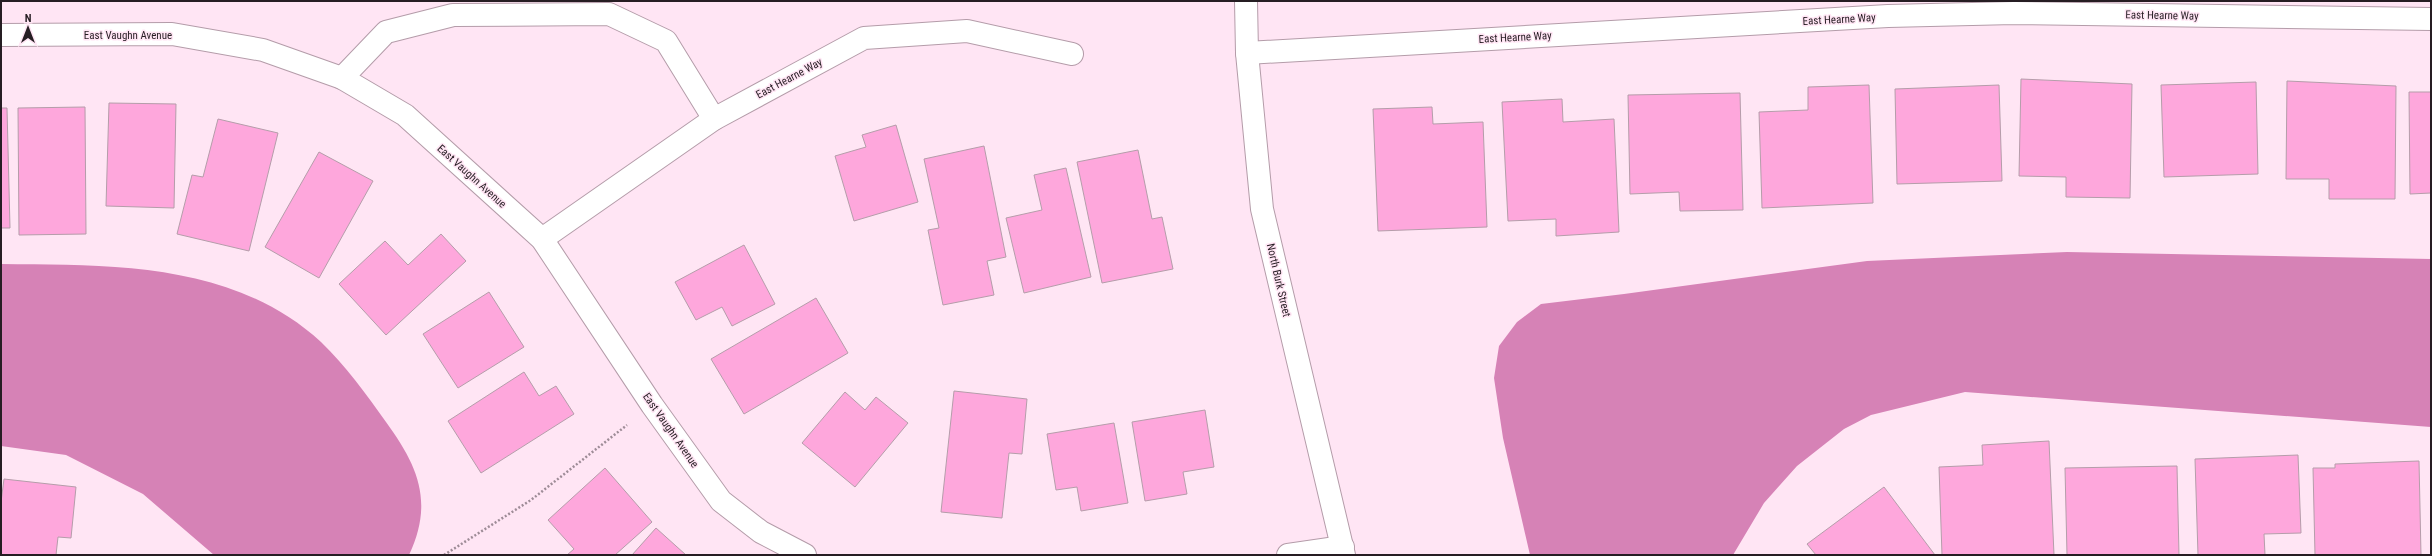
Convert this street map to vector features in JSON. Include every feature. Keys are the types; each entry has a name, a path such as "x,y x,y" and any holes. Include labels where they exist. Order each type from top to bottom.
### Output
{"street":[{"name":"North Burk Street","path":"1246,1 1247,53 1262,209 1344,551"},
{"name":"East Hearne Way","path":"1247,53 1888,16 2014,13 2431,19"},
{"path":"342,78 386,32 453,15 609,14 666,41 714,118"},
{"name":"East Hearne Way","path":"542,240 714,118 864,38 967,31 1072,54"},
{"name":"East Vaughn Avenue","path":"1,35 172,34 263,50 342,78 405,115 542,240 652,405 721,502 761,532 805,555"},
{"path":"1288,555 1344,551"}],"path":[{"path":"444,555 531,500 652,405"}],"shaded area":[{"path":"2067,252 2431,259 2431,427 1965,392 1871,415 1844,429 1797,466 1764,503 1733,555 1530,555 1503,438 1494,378 1499,346 1517,322 1541,304 1867,261"},
{"path":"1,264 86,265 170,273 211,282 250,296 287,316 321,342 339,361 371,401 407,454 419,485 421,501 417,536 409,555 214,555 143,494 66,455 1,446"}],"building":[{"path":"2021,79 2132,84 2130,198 2066,197 2066,177 2019,176"},
{"path":"2287,81 2396,86 2395,199 2329,199 2329,179 2286,179"},
{"path":"2256,82 2258,174 2164,177 2161,85"},
{"path":"1869,85 1873,203 1762,208 1759,112 1808,110 1808,87"},
{"path":"1999,85 2002,181 1897,184 1895,89"},
{"path":"2409,92 2431,92 2431,193 2410,194"},
{"path":"1740,93 1743,210 1680,211 1679,192 1630,194 1628,95"},
{"path":"1562,99 1563,122 1614,119 1619,232 1556,236 1556,219 1508,221 1502,102"},
{"path":"109,103 176,104 174,208 106,206"},
{"path":"85,107 86,234 19,235 18,108"},
{"path":"1432,107 1433,124 1483,122 1487,227 1378,231 1373,109"},
{"path":"1,108 7,108 10,228 1,228"},
{"path":"218,119 278,133 249,251 177,234 192,175 203,177"},
{"path":"896,125 918,202 854,221 835,156 866,147 862,135"},
{"path":"984,146 1006,257 987,261 994,295 943,305 928,230 939,228 924,159"},
{"path":"1138,150 1152,219 1162,217 1173,269 1102,283 1077,162"},
{"path":"319,152 373,181 319,278 265,247"},
{"path":"1066,168 1091,277 1024,293 1006,218 1042,210 1034,175"},
{"path":"441,234 466,261 386,335 339,284 385,241 408,265"},
{"path":"744,245 775,304 732,326 722,307 696,320 675,282"},
{"path":"489,292 524,347 458,388 423,334"},
{"path":"816,298 848,353 744,414 711,359"},
{"path":"524,372 539,396 556,386 574,414 481,473 448,421"},
{"path":"954,391 1027,399 1022,454 1009,453 1002,518 941,512"},
{"path":"845,392 865,410 876,397 908,423 855,487 802,443"},
{"path":"1205,410 1214,467 1183,472 1187,494 1145,501 1132,422"},
{"path":"1114,423 1128,503 1081,511 1077,487 1056,490 1047,434"},
{"path":"2049,441 2054,555 1942,555 1939,467 1983,465 1982,445"},
{"path":"2298,455 2301,533 2264,534 2265,555 2198,555 2195,459"},
{"path":"2419,461 2421,555 2315,555 2313,468 2335,468 2335,464"},
{"path":"2177,466 2179,555 2067,555 2065,468"},
{"path":"605,468 652,522 615,555 567,555 574,549 548,520"},
{"path":"4,479 76,487 71,538 58,537 56,555 1,555 1,502"},
{"path":"1884,487 1935,555 1816,555 1807,544"},
{"path":"656,528 686,555 632,555"}]}
